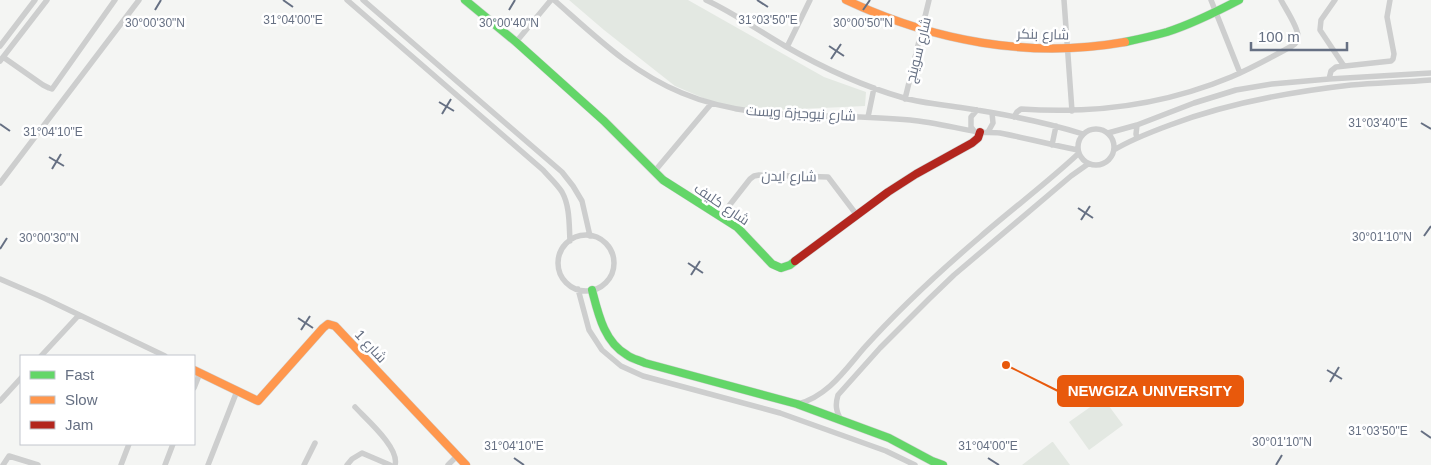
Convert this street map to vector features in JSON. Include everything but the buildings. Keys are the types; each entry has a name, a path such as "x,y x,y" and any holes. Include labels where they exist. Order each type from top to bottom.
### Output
{"street":[{"path":"0,46 35,0"},
{"path":"46,1 1,59 52,89 115,0"},
{"path":"0,183 139,0"},
{"path":"347,0 536,164 554,182 562,193 567,206 570,240"},
{"path":"363,0 562,172 582,201 590,236"},
{"name":"شارع كليف","path":"465,0 516,42 604,121 654,172 721,216 748,237 772,264 781,268 790,266 856,214 888,192 972,143 978,138 977,131"},
{"path":"516,42 553,0"},
{"name":"شارع نيوجيزة ويست","path":"553,0 608,48 632,66 663,85 711,104 747,112 769,114 912,120 1003,134 1078,152"},
{"path":"706,0 833,72 874,88 906,99 977,110 1056,126 1083,134"},
{"path":"787,47 810,0"},
{"name":"شارع بنكر","path":"846,0 884,17 955,38 991,44 1068,48 1096,46 1142,38 1187,24 1239,0"},
{"name":"شارع سوينج","path":"906,99 930,0"},
{"path":"1064,0 1072,111"},
{"path":"1211,0 1240,72"},
{"path":"1014,118 1016,112 1021,109 1072,111 1113,108 1157,100 1207,86 1240,72 1292,46 1297,41 1298,34 1281,0"},
{"path":"1335,0 1321,20 1320,27 1321,33 1344,66"},
{"path":"1329,79 1333,68 1336,66 1391,61 1394,59 1387,16 1390,0"},
{"path":"1108,133 1236,90 1272,84 1329,79 1431,73"},
{"path":"1114,150 1137,138 1186,120 1246,102 1353,85 1431,80"},
{"path":"868,117 874,88"},
{"path":"654,172 711,104"},
{"path":"977,110 971,117 970,122 977,131"},
{"path":"1044,124 1047,111"},
{"path":"988,132 993,123 992,113"},
{"path":"1137,124 1137,138"},
{"path":"1052,145 1056,126"},
{"path":"1096,129 1108,133 1113,140 1114,150 1111,158 1097,166 1084,162 1078,152 1079,140 1083,134 1096,129"},
{"path":"797,404 814,398 829,387 873,338 923,288 1078,152"},
{"path":"841,420 836,408 838,395 880,348 942,287 1071,176 1088,164"},
{"name":"شارع ايدن","path":"721,216 750,179 759,175 828,177 856,214"},
{"path":"590,236 606,243 614,259 614,268 611,277 605,284 589,291 578,289 567,283 559,269 559,261 561,253 570,240 590,236"},
{"path":"0,279 160,355"},
{"path":"578,289 589,330 602,350 620,366 643,376 780,414 869,445 915,465"},
{"path":"592,290 602,328 612,343 626,355 645,363 797,404 889,438 943,465"},
{"path":"42,355 78,315"},
{"name":"شارع 1","path":"237,391 258,401 328,324 335,326 466,465"},
{"path":"197,372 237,391 208,465"},
{"path":"0,401 20,379"},
{"path":"726,398 728,385"},
{"path":"829,387 838,395"},
{"path":"355,407 386,440 397,460 395,465"},
{"path":"304,465 315,442"},
{"path":"121,465 129,445"},
{"path":"165,465 173,445"},
{"path":"347,465 352,459 362,453 390,465"},
{"path":"3,465 8,457 11,456 38,465"},
{"path":"448,465 457,456"}],"shaded area":[{"path":"569,0 688,0 824,77 866,92 865,106 736,112 675,86"},
{"path":"1103,398 1123,425 1089,450 1069,422"},
{"path":"1052,442 1070,465 1022,465"}],"traffic: fast":[{"path":"465,0 516,42 604,121 663,180 737,227 772,264 781,268 795,261"},
{"path":"1125,42 1176,29 1239,0"},
{"path":"592,290 607,335 619,349 631,358 797,404 889,438 943,465"}],"traffic: slow":[{"path":"846,0 913,26 947,36 982,43 1017,47 1053,48 1089,47 1125,42"},
{"path":"195,370 258,401 323,328 328,324 335,326 466,465"}],"traffic: jam":[{"path":"795,261 888,192 972,143 978,138 980,132"}],"place":[{"name":"NEWGIZA UNIVERSITY","path":"1006,365"}]}
